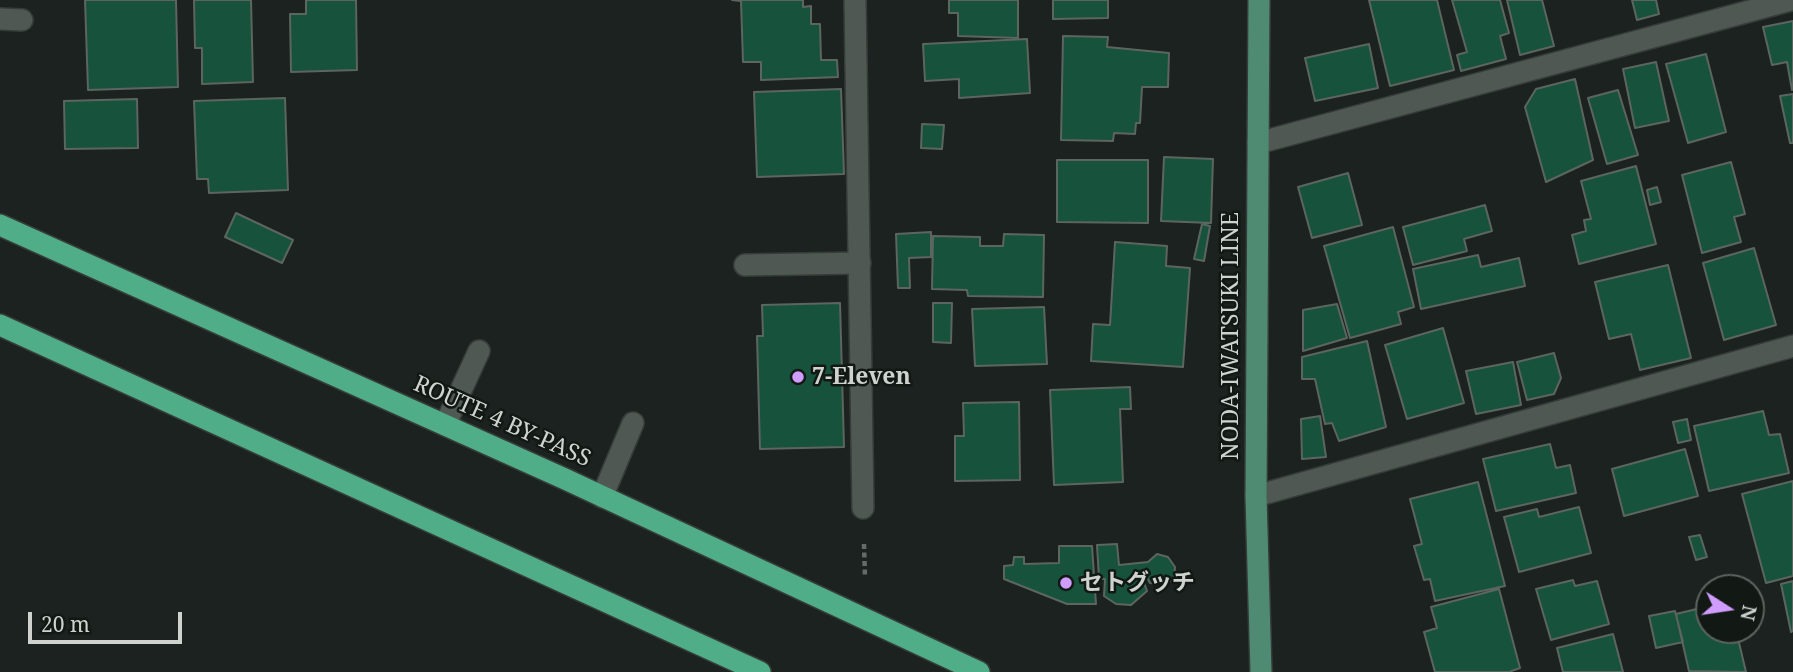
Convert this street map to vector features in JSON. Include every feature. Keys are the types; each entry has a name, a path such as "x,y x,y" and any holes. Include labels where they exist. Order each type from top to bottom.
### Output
{"highway":[{"name":"ROUTE 4 BY-PASS","path":"0,225 445,425 979,672"},
{"path":"0,325 760,672"}],"main road":[{"name":"NODA-IWATSUKI LINE","path":"1259,0 1256,496 1261,672"}],"street":[{"path":"855,0 863,508"},
{"path":"1258,142 1791,0"},
{"path":"0,19 22,20"},
{"path":"745,265 860,263"},
{"path":"1256,496 1793,345"},
{"path":"445,425 480,351"},
{"path":"602,497 633,423"}],"path":[{"path":"863,508 866,620"}],"building":[{"path":"85,0 176,0 178,87 88,90"},
{"path":"194,0 251,0 253,82 202,84 202,48 195,48"},
{"path":"306,0 356,0 357,70 291,72 290,14 306,14"},
{"path":"732,0 803,0 803,7 811,6 811,24 820,24 821,60 837,60 838,77 761,80 761,62 743,62 741,1"},
{"path":"949,0 1018,0 1018,38 958,36 958,13 949,13"},
{"path":"1053,0 1108,0 1108,18 1053,19"},
{"path":"1369,0 1437,0 1454,70 1390,86"},
{"path":"1452,0 1500,0 1509,33 1500,36 1506,59 1461,71 1457,55 1467,52"},
{"path":"1507,0 1542,0 1554,46 1520,55"},
{"path":"1632,0 1656,0 1659,14 1637,20"},
{"path":"1793,21 1792,90 1787,62 1772,65 1763,27"},
{"path":"1063,36 1108,37 1107,47 1169,53 1168,87 1142,87 1140,123 1136,123 1135,134 1114,133 1113,141 1061,140"},
{"path":"1027,39 1030,93 959,98 959,79 925,81 923,44"},
{"path":"1369,44 1378,88 1315,101 1305,58"},
{"path":"1706,54 1726,132 1688,143 1666,64"},
{"path":"1656,62 1669,121 1635,128 1623,69"},
{"path":"1575,79 1593,160 1546,182 1525,107 1536,89"},
{"path":"841,89 844,174 757,177 754,92"},
{"path":"1618,90 1638,155 1607,164 1588,98"},
{"path":"1793,94 1793,143 1790,143 1780,96"},
{"path":"285,98 288,190 209,193 208,179 197,179 194,101"},
{"path":"137,99 138,148 65,149 64,101"},
{"path":"922,124 944,125 942,149 921,148"},
{"path":"1164,157 1213,159 1211,223 1161,221"},
{"path":"1057,160 1148,160 1148,223 1057,222"},
{"path":"1731,162 1745,214 1734,217 1741,242 1702,253 1682,175"},
{"path":"1636,166 1656,244 1579,264 1572,235 1586,231 1584,220 1591,219 1581,181"},
{"path":"1348,173 1362,225 1312,238 1298,187"},
{"path":"1657,187 1661,202 1650,205 1647,190"},
{"path":"1485,205 1492,231 1464,239 1467,251 1413,265 1403,227"},
{"path":"236,213 293,240 282,263 225,237"},
{"path":"1202,224 1210,226 1204,261 1194,259"},
{"path":"1393,227 1414,307 1398,312 1401,324 1350,338 1324,246"},
{"path":"931,232 931,257 909,258 910,288 898,288 896,234"},
{"path":"1004,234 1044,235 1043,297 968,296 967,290 932,289 933,236 980,237 980,246 1003,246"},
{"path":"1115,242 1167,246 1166,266 1190,268 1183,367 1091,361 1093,324 1110,325"},
{"path":"1754,248 1776,325 1724,340 1703,263"},
{"path":"1478,255 1481,267 1519,258 1525,286 1421,309 1413,269"},
{"path":"1668,265 1691,358 1640,370 1631,334 1609,339 1595,282"},
{"path":"840,303 844,447 760,449 757,336 763,336 762,305"},
{"path":"933,303 952,303 951,343 933,342"},
{"path":"1337,304 1347,338 1303,351 1303,310"},
{"path":"1044,307 1047,364 975,366 972,309"},
{"path":"1443,328 1464,403 1407,419 1385,345"},
{"path":"1367,341 1386,427 1339,441 1332,423 1325,424 1315,379 1302,379 1302,357"},
{"path":"1554,353 1561,378 1554,394 1527,400 1517,362"},
{"path":"1513,362 1521,405 1476,414 1466,371"},
{"path":"1130,387 1131,409 1120,409 1123,482 1054,485 1050,390"},
{"path":"1019,402 1020,480 955,481 955,436 964,436 963,403"},
{"path":"1763,411 1769,435 1780,434 1789,473 1709,491 1694,426"},
{"path":"1320,416 1326,457 1302,459 1301,419"},
{"path":"1687,419 1691,440 1678,443 1673,422"},
{"path":"1550,444 1556,468 1570,465 1576,493 1496,511 1483,459"},
{"path":"1685,449 1698,496 1624,516 1612,469"},
{"path":"1793,481 1793,576 1766,583 1742,494"},
{"path":"1478,482 1505,586 1435,601 1430,579 1424,580 1414,546 1422,544 1410,499"},
{"path":"1579,507 1591,553 1519,572 1504,517 1537,509 1539,517"},
{"path":"1700,535 1707,557 1696,560 1689,537"},
{"path":"1117,544 1119,565 1148,562 1157,554 1168,557 1175,567 1174,579 1163,585 1150,583 1147,578 1143,580 1147,591 1131,605 1116,604 1104,596 1105,579 1099,579 1097,545"},
{"path":"1059,546 1092,546 1096,604 1067,604 1004,579 1004,566 1013,565 1014,557 1024,557 1024,564 1059,563"},
{"path":"1573,580 1575,586 1597,581 1609,624 1551,640 1536,589"},
{"path":"1793,581 1793,631 1791,632 1781,584"},
{"path":"1499,589 1520,668 1509,672 1435,672 1424,632 1437,628 1431,607"},
{"path":"1695,609 1695,644 1739,644 1746,672 1689,671 1676,614"},
{"path":"1675,611 1683,642 1656,648 1649,616"},
{"path":"1613,634 1623,672 1563,672 1557,648"}],"place":[{"name":"7-Eleven","path":"798,377"},
{"name":"セトグッチ","path":"1066,583"}]}
